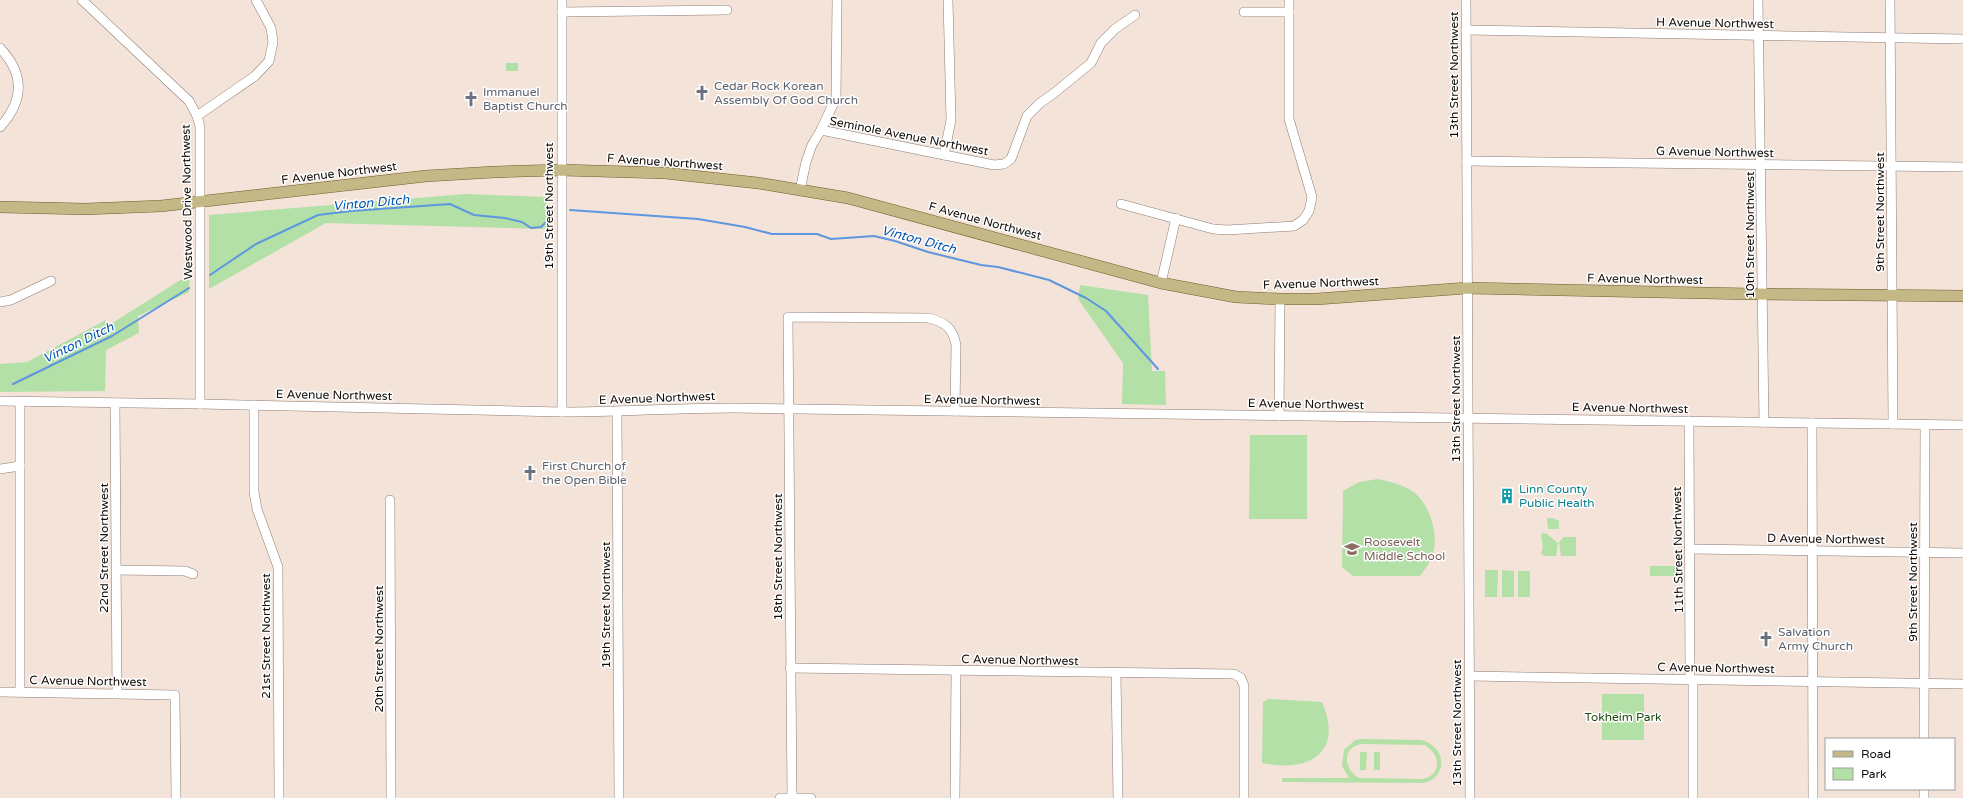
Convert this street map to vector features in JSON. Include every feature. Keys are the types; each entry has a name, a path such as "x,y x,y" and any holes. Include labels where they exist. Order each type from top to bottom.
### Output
{"main road":[{"name":"F Avenue Northwest","path":"0,207 85,209 202,202 426,176 561,170 672,174 717,178 800,190 855,200 1161,283 1236,297 1280,299 1317,298 1467,288 1762,294 1892,294 1963,296"}],"street":[{"name":"Westwood Drive Northwest","path":"82,0 189,101 197,116 200,127 202,202 200,404"},
{"path":"197,116 255,76 269,61 273,42 271,28 256,0"},
{"name":"19th Street Northwest","path":"562,0 562,412"},
{"path":"800,190 806,162 812,145 836,98 837,0"},
{"path":"944,155 951,120 948,0"},
{"path":"1121,204 1213,229 1227,230 1294,226 1303,220 1310,211 1312,197 1289,119 1289,0"},
{"name":"13th Street Northwest","path":"1466,0 1470,798"},
{"name":"10th Street Northwest","path":"1758,0 1762,164 1764,422"},
{"name":"9th Street Northwest","path":"1890,0 1893,424"},
{"path":"562,12 727,10"},
{"path":"1244,12 1289,12"},
{"name":"Seminole Avenue Northwest","path":"821,130 994,165 1004,164 1011,159 1027,116 1040,103 1090,63 1101,42 1115,29 1135,15"},
{"name":"H Avenue Northwest","path":"1466,30 1758,36 1963,38"},
{"path":"0,48 12,64 18,80 17,98 11,116 0,127"},
{"name":"G Avenue Northwest","path":"1467,161 1963,167"},
{"path":"1161,283 1176,218"},
{"path":"0,302 11,300 51,281"},
{"path":"1279,416 1280,299"},
{"name":"18th Street Northwest","path":"792,798 788,317 928,318 941,321 949,328 955,337 955,411"},
{"name":"E Avenue Northwest","path":"0,401 562,412 617,412 677,408 1963,425"},
{"path":"20,402 20,692"},
{"name":"22nd Street Northwest","path":"115,403 117,570 116,693"},
{"name":"21st Street Northwest","path":"254,405 254,492 257,509 278,567 279,798"},
{"name":"19th Street Northwest","path":"617,412 619,798"},
{"name":"11th Street Northwest","path":"1689,421 1693,798"},
{"path":"1812,423 1813,798"},
{"name":"9th Street Northwest","path":"1924,738 1925,424"},
{"path":"0,469 20,466"},
{"name":"20th Street Northwest","path":"390,500 391,798"},
{"name":"D Avenue Northwest","path":"1690,549 1963,553"},
{"path":"117,570 185,571 193,574"},
{"name":"C Avenue Northwest","path":"790,668 1234,674 1241,678 1244,686 1244,798"},
{"path":"954,798 956,671"},
{"path":"1116,673 1118,798"},
{"name":"C Avenue Northwest","path":"1469,676 1963,684"},
{"name":"C Avenue Northwest","path":"0,692 175,694 176,798"},
{"path":"780,798 811,798"}],"green space":[{"path":"506,63 518,63 518,71 506,71"},
{"path":"466,194 545,197 550,229 326,223 209,289 209,215"},
{"path":"190,274 189,292 138,316 139,333 106,350 105,391 0,392 0,364 27,362 106,320 106,327"},
{"path":"1080,285 1148,295 1152,371 1165,371 1166,405 1122,404 1123,363 1078,299"},
{"path":"1250,435 1307,435 1307,519 1249,519"},
{"path":"1378,479 1400,485 1410,490 1418,496 1427,509 1433,525 1435,542 1431,560 1420,576 1353,576 1342,567 1343,491 1359,482"},
{"path":"1547,518 1553,518 1559,521 1559,529 1548,529"},
{"path":"1543,533 1547,534 1558,543 1556,556 1544,556 1541,553 1543,547 1541,535"},
{"path":"1564,537 1576,537 1576,556 1561,556 1559,542"},
{"path":"1650,566 1677,566 1677,576 1650,576"},
{"path":"1485,570 1498,570 1497,597 1485,597"},
{"path":"1502,570 1514,571 1514,597 1502,597"},
{"path":"1518,571 1530,571 1530,597 1518,597"},
{"name":"Tokheim Park","path":"1602,694 1644,694 1644,740 1602,740"},
{"path":"1269,699 1322,702 1328,720 1329,734 1325,746 1318,755 1307,762 1294,765 1262,763 1263,702"},
{"path":"1355,740 1421,740 1436,748 1440,754 1441,768 1438,774 1424,783 1282,782 1282,778 1349,778 1342,766 1344,750","holes":["1361,744 1425,745 1434,753 1437,764 1434,773 1423,779 1359,778 1350,770 1348,765 1347,760 1350,750"]},
{"path":"1360,752 1367,752 1366,770 1360,770"},
{"path":"1374,752 1380,752 1380,770 1374,770"}],"waterway":[{"name":"Vinton Ditch","path":"210,275 256,244 318,215 351,211 450,204 474,215 505,218 522,222 531,228 541,227 545,223"},
{"name":"Vinton Ditch","path":"570,210 698,219 745,227 772,234 817,234 831,239 874,236 928,252 1049,280 1086,298 1106,311 1158,369"},
{"name":"Vinton Ditch","path":"13,384 112,336 189,288"}],"place":[{"name":"Cedar Rock Korean Assembly Of God Church","path":"702,93"},
{"name":"Immanuel Baptist Church","path":"471,99"},
{"name":"First Church of the Open Bible","path":"530,473"},
{"name":"Linn County Public Health","path":"1507,496"},
{"name":"Roosevelt Middle School","path":"1352,549"},
{"name":"Salvation Army Church","path":"1766,639"}]}
